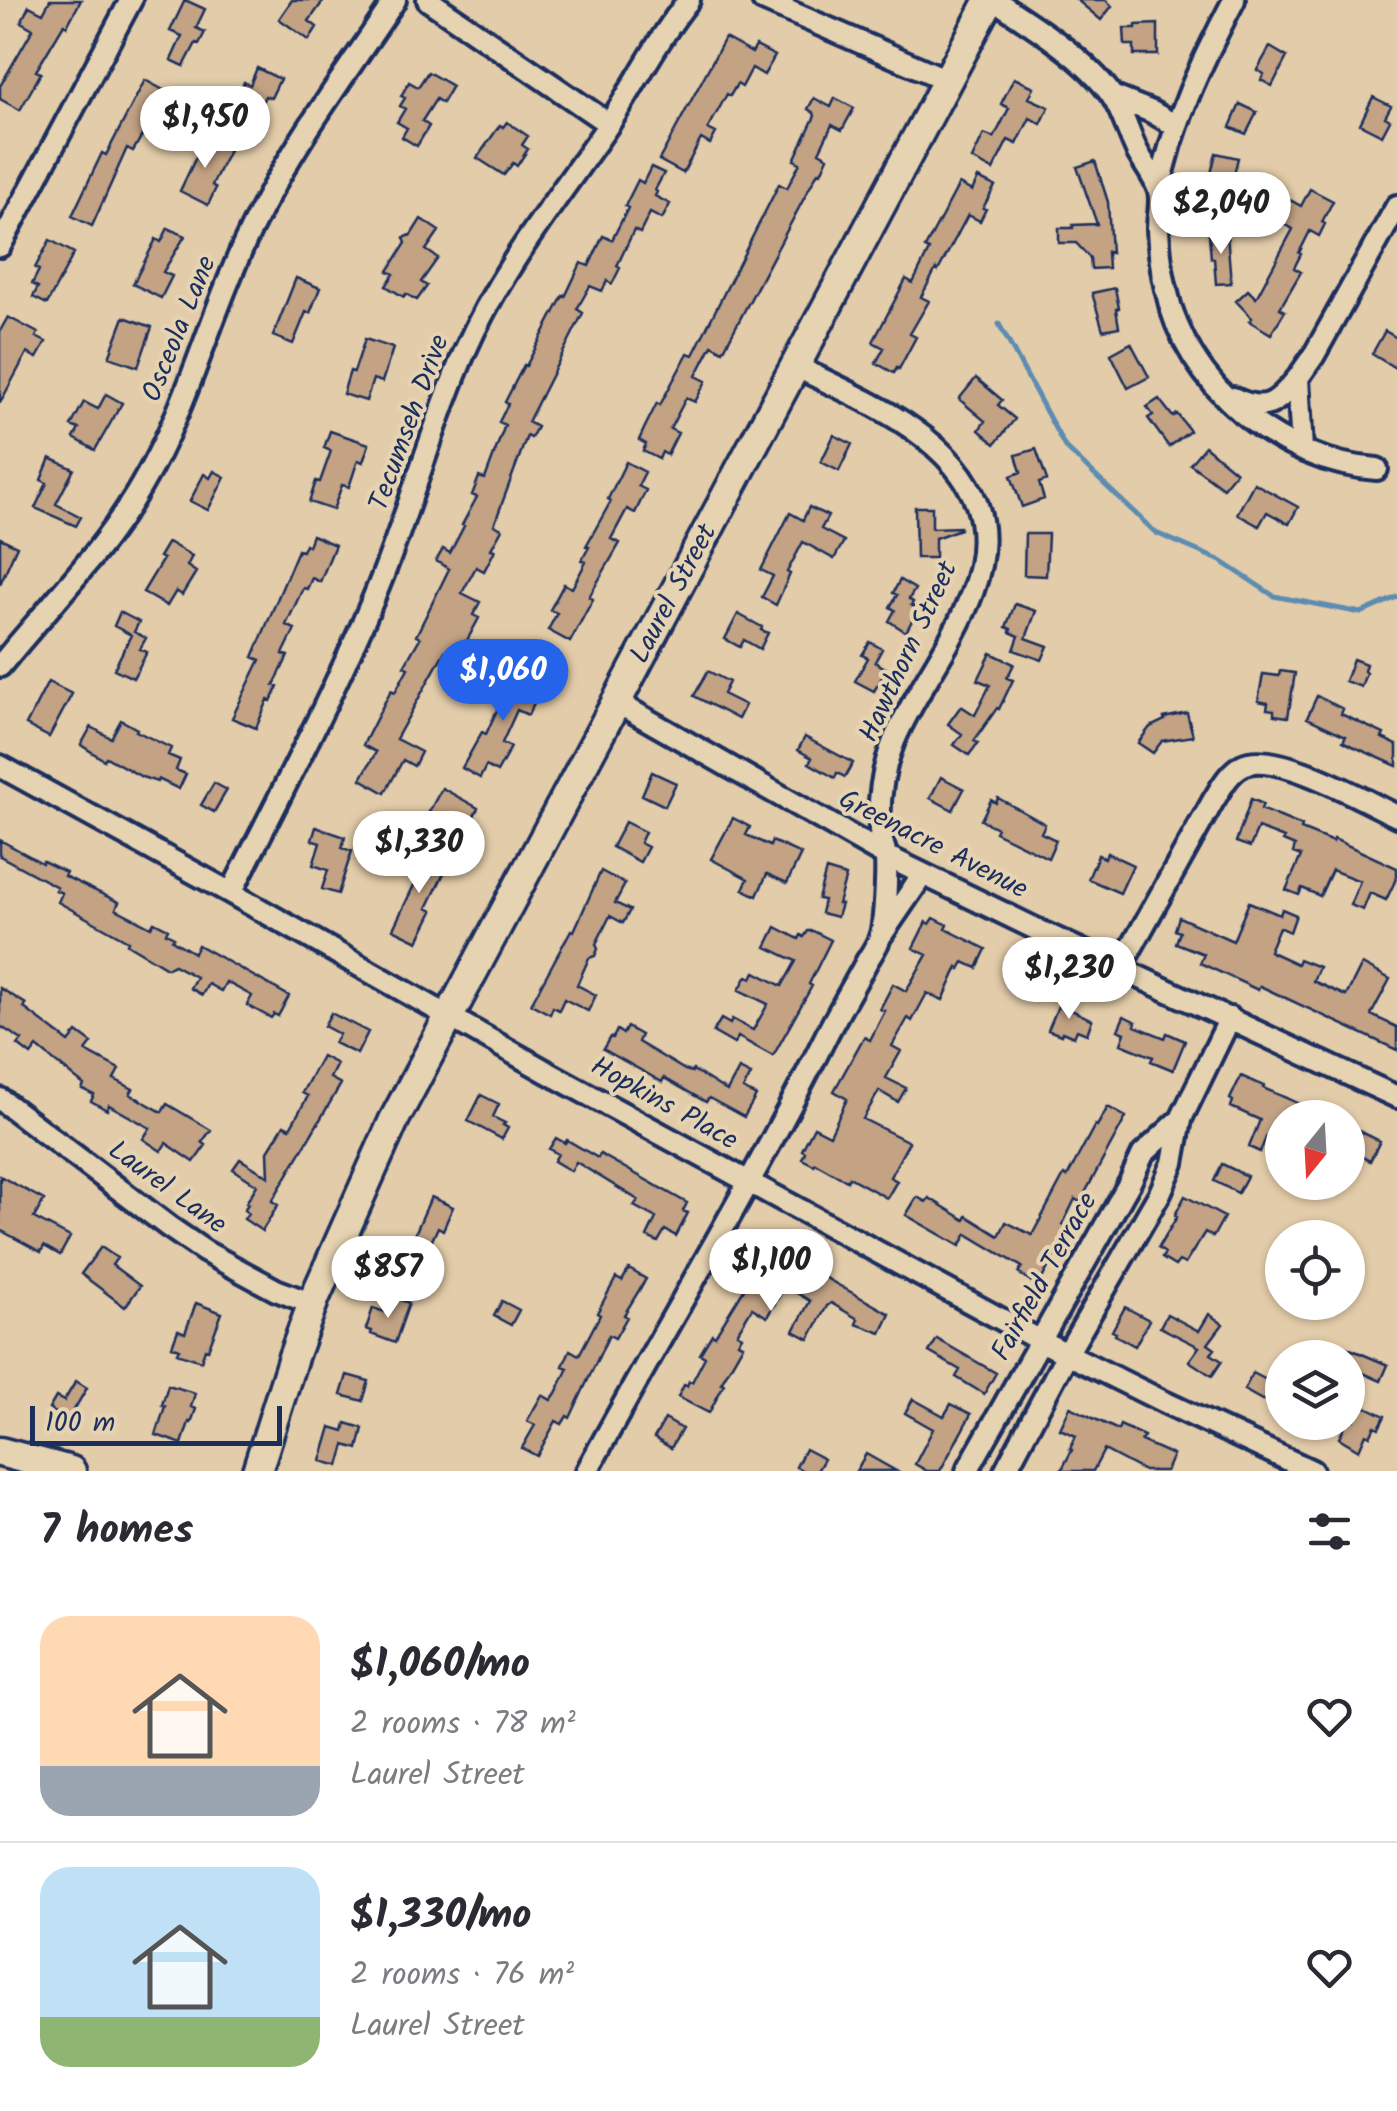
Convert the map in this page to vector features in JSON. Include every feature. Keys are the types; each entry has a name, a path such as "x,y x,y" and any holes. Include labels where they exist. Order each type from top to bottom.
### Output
{"street":[{"path":"0,246 131,0"},
{"name":"Osceola Lane","path":"0,666 104,540 142,484 185,394 227,280 270,193 395,0"},
{"path":"428,0 608,124"},
{"name":"Tecumseh Drive","path":"231,892 358,633 480,320 524,243 639,79 689,0"},
{"path":"763,0 947,80"},
{"path":"992,0 1025,19 1074,58 1112,96 1159,192"},
{"name":"Laurel Street","path":"257,1471 312,1304 394,1120 992,0"},
{"path":"1234,0 1176,126 1159,192 1159,247 1171,308 1183,340 1206,376 1257,425 1302,450 1349,466 1376,469"},
{"path":"1112,96 1176,126"},
{"path":"1216,387 1253,406 1266,406 1282,396 1314,356 1397,206"},
{"name":"Hawthorn Street","path":"795,366 881,410 928,441 960,475 973,495 981,520 983,548 972,592 910,707 889,755 880,808 880,838 886,856 881,936"},
{"path":"1298,378 1302,450"},
{"name":"Greenacre Avenue","path":"616,702 886,856 1397,1096"},
{"path":"1120,968 1212,801 1243,764 1255,761 1291,768 1397,816"},
{"name":"Hopkins Place","path":"0,766 1041,1341 1312,1471"},
{"name":"Hawthorn Street","path":"587,1471 749,1182 844,1000 923,874"},
{"name":"Fairfield Terrace","path":"1006,1471 1067,1354 1160,1194 1173,1164 1181,1120 1230,1018"},
{"name":"Laurel Lane","path":"0,1099 204,1251 276,1290 312,1304"},
{"name":"Fairfield Terrace","path":"967,1471 1143,1154 1181,1120"},
{"path":"0,1452 57,1469"}],"building":[{"path":"50,0 81,0 36,71 41,73 20,110 0,99 0,86 33,29 21,22 29,6 43,13"},
{"path":"185,0 205,9 196,28 205,32 184,66 171,60 182,36 170,31"},
{"path":"292,0 324,0 309,21 317,27 309,40 279,19"},
{"path":"1077,0 1106,0 1112,6 1101,20"},
{"path":"1158,24 1158,55 1134,55 1134,45 1125,45 1124,28"},
{"path":"725,38 752,53 756,46 775,56 764,75 752,68 742,87 737,84 730,96 727,94 708,129 716,133 710,144 701,139 683,173 659,160"},
{"path":"1270,47 1287,57 1272,86 1261,80 1264,74 1257,70"},
{"path":"257,68 280,79 271,98 265,96 258,111 236,100 230,115 214,108 222,92 236,99 244,82 250,85"},
{"path":"428,72 452,86 442,103 436,99 422,121 429,126 417,146 402,137 407,128 397,122 405,109 400,106 405,98 401,96 409,82 418,87"},
{"path":"1014,78 1034,87 1029,98 1049,107 1041,124 1030,118 1017,144 1008,140 993,170 972,159 984,134 994,138 1009,108 1001,104"},
{"path":"145,80 167,92 133,151 127,148 92,226 72,216 102,153 106,155"},
{"path":"1373,97 1391,106 1385,117 1390,120 1382,135 1360,124"},
{"path":"814,98 831,107 835,98 854,108 842,130 832,125 819,152 828,157 821,173 818,172 723,351 712,345 696,376 706,381 695,402 686,398 670,429 678,433 667,455 662,452 659,459 643,451 646,444 639,440 688,353 693,355 779,184 787,188 800,163 794,160 815,116 808,109"},
{"path":"1240,104 1257,112 1246,134 1230,127"},
{"path":"507,122 528,136 522,145 528,149 517,166 513,163 504,175 477,158 500,125 503,127"},
{"path":"206,136 230,148 212,185 216,188 208,205 180,191"},
{"path":"1216,153 1238,158 1232,182 1237,183 1234,197 1207,190"},
{"path":"1095,161 1108,202 1111,253 1107,252 1108,268 1091,269 1090,258 1076,243 1059,243 1059,228 1097,224 1077,167"},
{"path":"651,167 664,173 655,196 670,204 662,219 650,213 640,233 634,230 612,284 607,281 602,291 590,286 577,309 583,313 528,422 537,427 531,438 527,436 494,525 502,529 491,549 495,550 484,571 476,567 462,593 480,602 473,615 479,618 454,656 445,651 396,739 421,752 414,766 403,760 385,793 361,779 376,752 363,745 391,690 395,692 408,668 404,666 420,638 416,636 449,569 436,561 443,549 450,553 464,526 477,497 472,495 479,477 485,479 505,425 499,422 508,404 505,402 524,365 581,263 589,266 603,236 612,240 638,180 643,183"},
{"path":"978,178 995,186 983,208 986,209 980,221 968,215 936,269 921,297 929,301 910,334 916,337 894,373 876,363 884,348 873,342 906,279 913,283 929,250 925,248 959,184 972,191"},
{"path":"1310,189 1333,201 1319,236 1310,231 1299,253 1294,268 1301,272 1280,308 1285,311 1271,334 1249,321 1252,318 1236,301 1248,290 1256,298 1293,229 1279,222 1290,200 1301,206"},
{"path":"421,219 439,231 426,250 438,258 421,282 427,286 417,300 386,286 394,274 388,271 406,243 404,238 411,235"},
{"path":"168,228 185,236 163,272 172,276 161,298 133,284 156,239 161,242"},
{"path":"1227,233 1231,283 1216,284 1209,234"},
{"path":"50,240 74,253 47,304 33,297 38,287 32,284 39,270 35,268"},
{"path":"296,278 320,288 293,344 273,336"},
{"path":"1115,288 1119,327 1103,330 1092,293"},
{"path":"8,317 38,333 36,337 46,342 37,358 27,353 0,403 0,331"},
{"path":"124,317 152,327 138,367 109,357"},
{"path":"1385,331 1397,338 1397,369 1372,354"},
{"path":"365,339 393,348 382,382 373,379 366,401 343,394"},
{"path":"1131,343 1149,377 1128,388 1111,354"},
{"path":"976,378 1002,400 998,405 1015,419 995,444 979,430 985,421 959,399"},
{"path":"106,394 122,403 95,450 74,438 79,429 71,426 84,402 98,409"},
{"path":"1159,399 1190,431 1169,447 1148,418 1153,415 1147,407"},
{"path":"330,431 369,444 363,462 358,460 349,487 342,485 333,510 309,502 331,451 324,448"},
{"path":"834,435 852,444 839,471 821,462"},
{"path":"1205,446 1236,472 1223,488 1190,464"},
{"path":"1036,449 1047,480 1039,483 1044,499 1022,507 1011,476 1021,472 1016,455"},
{"path":"50,458 74,469 56,504 81,517 76,526 35,508 47,483 41,480"},
{"path":"626,462 645,472 638,486 646,490 635,513 627,509 611,539 620,543 589,597 593,599 570,642 548,630 557,613 550,610 564,584 572,588 586,562 582,560 589,547 586,546 611,501 608,499"},
{"path":"214,471 225,477 208,510 190,501 204,474 210,478"},
{"path":"1254,483 1298,507 1289,524 1267,512 1259,526 1237,514"},
{"path":"809,507 828,516 821,529 844,541 834,559 803,542 776,605 762,597 773,576 761,570 790,513 803,520"},
{"path":"915,507 932,507 932,528 960,527 935,538 935,558 916,558"},
{"path":"1025,534 1048,534 1046,576 1024,575"},
{"path":"312,535 335,545 320,582 312,578 307,589 303,588 286,625 295,629 283,654 288,656 274,685 278,686 256,728 232,718 260,660 253,657 298,550 308,546"},
{"path":"0,538 17,546 0,584"},
{"path":"168,542 192,556 187,566 196,572 182,595 176,591 167,606 143,592 163,559 159,557"},
{"path":"900,580 915,589 909,599 918,609 906,632 889,621 895,610 890,607 897,595 893,593"},
{"path":"1015,604 1036,611 1026,638 1048,646 1042,660 1014,650 1019,636 1006,627"},
{"path":"120,612 139,622 134,632 146,638 140,649 147,652 133,678 114,669 131,635 114,626"},
{"path":"738,614 768,633 760,649 744,640 740,647 725,639"},
{"path":"870,642 882,649 875,662 887,669 874,691 855,681 868,658 862,655"},
{"path":"991,653 1014,664 1007,678 1013,680 969,755 954,745 962,734 948,724 961,706 975,715 990,685 978,680"},
{"path":"1353,659 1366,664 1361,687 1345,681"},
{"path":"520,668 540,678 535,689 540,691 528,715 517,710 502,743 511,747 497,772 486,766 480,778 462,768 482,732 486,734"},
{"path":"708,671 729,682 723,694 745,705 738,719 694,696"},
{"path":"1280,671 1295,673 1288,717 1274,715 1274,710 1267,709 1268,703 1258,701 1263,674 1279,676"},
{"path":"48,682 72,694 49,737 26,725"},
{"path":"1317,696 1397,745 1397,766 1352,746 1343,741 1346,736 1307,718"},
{"path":"1187,713 1193,736 1162,741 1153,753 1138,743 1150,727 1164,718"},
{"path":"121,720 171,748 168,755 180,760 176,770 186,774 179,789 158,779 157,782 142,777 106,757 104,760 81,745 91,727 111,738"},
{"path":"805,737 853,763 845,777 837,773 835,778 809,763 812,758 798,750"},
{"path":"652,772 676,783 665,806 642,795"},
{"path":"941,777 964,789 953,810 930,798"},
{"path":"214,783 227,790 214,812 201,805"},
{"path":"442,788 478,808 466,832 429,812"},
{"path":"998,798 1045,824 1041,833 1056,840 1048,858 995,832 997,828 981,820 991,800 996,803"},
{"path":"1251,799 1263,804 1261,809 1302,826 1301,829 1333,842 1334,839 1397,868 1386,900 1370,893 1363,910 1350,905 1360,881 1332,870 1320,896 1302,888 1299,895 1286,890 1301,856 1293,853 1295,846 1258,828 1250,847 1236,842"},
{"path":"733,818 750,827 746,835 801,854 787,883 767,874 757,896 743,889 748,879 711,859"},
{"path":"625,822 645,832 640,843 648,847 640,862 612,847"},
{"path":"316,827 345,837 342,848 352,851 338,894 322,889 328,870 313,865 320,843 312,840"},
{"path":"0,840 119,902 116,909 151,927 154,922 168,929 166,933 174,937 172,940 194,953 198,945 289,996 278,1016 274,1014 271,1018 247,1005 252,996 226,982 221,991 208,984 202,995 190,988 196,977 174,965 167,968 58,902 62,893 55,890 57,887 0,856"},
{"path":"1107,853 1133,865 1120,893 1088,879 1098,855 1105,858"},
{"path":"404,856 420,864 421,861 431,866 435,859 448,865 427,908 433,911 418,941 393,929 416,881 397,871"},
{"path":"826,870 846,876 837,917 821,913 824,900 818,899"},
{"path":"601,871 625,884 615,903 630,910 623,923 610,916 596,944 595,956 589,958 577,985 596,995 588,1011 564,999 559,1010 553,1007 550,1014 531,1004 571,930 574,931"},
{"path":"1249,902 1280,915 1282,909 1296,915 1290,932 1279,927 1269,951 1297,964 1299,959 1319,967 1313,981 1346,996 1362,964 1390,979 1371,1015 1397,1027 1397,1050 1260,986 1258,990 1200,963 1204,954 1176,943 1179,917 1233,941"},
{"path":"934,918 948,925 946,929 986,949 977,968 964,962 958,967 943,1000 927,993 892,1046 901,1051 886,1078 906,1088 898,1102 879,1091 863,1119 909,1142 890,1177 897,1181 887,1198 849,1177 847,1181 802,1159 802,1150 814,1127 830,1135 847,1099 834,1091 864,1037 870,1040 893,984 906,991 927,955 913,948 926,922 930,924"},
{"path":"776,927 799,939 813,931 831,940 809,984 812,986 773,1056 738,1037 734,1044 713,1032 721,1019 730,1024 732,1019 753,1030 768,1004 739,990 747,976 752,978 755,972 782,986 796,961 766,947"},
{"path":"0,988 26,1004 24,1008 69,1042 77,1032 92,1043 86,1051 119,1069 114,1079 133,1089 130,1094 162,1112 167,1104 211,1130 194,1162 166,1143 161,1151 143,1139 150,1128 109,1105 107,1110 91,1101 94,1095 82,1089 84,1085 37,1047 31,1055 18,1045 22,1040 0,1026"},
{"path":"1059,1004 1092,1020 1087,1034 1077,1030 1074,1037 1048,1030"},
{"path":"331,1013 368,1032 357,1054 334,1043 339,1034 324,1026"},
{"path":"1124,1016 1136,1022 1135,1026 1185,1041 1173,1070 1121,1044 1125,1033 1118,1030"},
{"path":"627,1027 641,1035 638,1042 727,1091 739,1069 751,1075 743,1089 756,1096 744,1117 709,1098 706,1102 664,1078 662,1082 603,1049 617,1030 623,1034"},
{"path":"322,1056 337,1064 330,1078 341,1084 272,1201 278,1205 262,1231 244,1219 248,1213 244,1210 246,1203 257,1185 233,1169 240,1159 269,1177 268,1151 284,1125 290,1128 308,1096 302,1093"},
{"path":"1241,1076 1291,1100 1265,1100 1265,1140 1260,1152 1249,1147 1260,1120 1231,1107 1230,1099"},
{"path":"481,1095 499,1104 493,1117 508,1128 502,1139 468,1121"},
{"path":"1108,1107 1126,1117 1080,1202 1075,1199 1063,1224 1070,1228 1038,1286 1018,1273 1022,1267 967,1234 960,1246 906,1215 917,1197 926,1202 929,1198 999,1236 1006,1222 1032,1235 1064,1175 1067,1177"},
{"path":"1365,1134 1380,1141 1370,1161 1365,1158"},
{"path":"556,1138 598,1158 600,1154 687,1203 683,1211 688,1213 676,1236 665,1230 658,1242 647,1237 656,1218 634,1206 638,1200 576,1162 571,1171 554,1161 558,1154 549,1149"},
{"path":"1222,1164 1247,1176 1238,1193 1214,1181"},
{"path":"0,1176 44,1200 34,1218 70,1237 60,1255 44,1246 41,1252 0,1230"},
{"path":"1185,1196 1224,1217 1213,1237 1205,1232 1185,1264 1179,1261 1175,1266 1162,1258 1165,1253 1158,1248"},
{"path":"431,1197 453,1207 443,1230 438,1227 428,1249 412,1241"},
{"path":"756,1239 890,1314 881,1333 856,1324 858,1319 831,1303 809,1339 794,1331 810,1301 785,1286 767,1317 752,1308 737,1333 742,1336 738,1342 743,1345 709,1413 678,1397 684,1385 692,1382 705,1357 700,1354 747,1284 735,1278 739,1270 736,1268 748,1244 752,1246"},
{"path":"101,1247 117,1258 112,1265 140,1286 125,1307 81,1274"},
{"path":"629,1269 646,1279 615,1338 609,1335 570,1418 567,1416 562,1424 556,1421 537,1456 522,1448 535,1425 527,1421 542,1395 551,1400 556,1393 568,1368 563,1366 570,1350 579,1355 616,1278 622,1281"},
{"path":"393,1297 409,1303 395,1343 366,1329 373,1308 388,1313"},
{"path":"502,1301 519,1310 511,1325 494,1316"},
{"path":"196,1303 222,1313 201,1361 177,1353 179,1349 172,1346 178,1330 185,1333"},
{"path":"1125,1307 1149,1320 1135,1346 1112,1331"},
{"path":"1167,1314 1199,1331 1209,1314 1223,1324 1208,1344 1215,1349 1211,1354 1222,1361 1212,1376 1189,1361 1199,1347 1160,1327"},
{"path":"937,1339 996,1373 984,1394 956,1377 960,1370 929,1352"},
{"path":"1365,1355 1388,1365 1381,1381 1365,1374"},
{"path":"1253,1373 1265,1379 1265,1400 1244,1390"},
{"path":"347,1375 369,1381 363,1401 341,1395"},
{"path":"76,1381 87,1388 68,1420 49,1409 56,1397 64,1401"},
{"path":"168,1385 195,1393 191,1407 196,1409 182,1444 156,1435"},
{"path":"913,1399 944,1416 951,1404 971,1414 940,1471 927,1471 915,1464 933,1429 905,1413"},
{"path":"1365,1406 1385,1416 1379,1428 1375,1426 1370,1436 1366,1434"},
{"path":"1070,1407 1118,1430 1120,1425 1144,1436 1141,1441 1173,1455 1166,1471 1144,1471 1104,1450 1093,1471 1061,1471 1076,1436 1060,1429"},
{"path":"665,1419 682,1429 671,1448 654,1438"},
{"path":"346,1423 363,1428 358,1449 345,1445 339,1466 321,1461 331,1427 344,1431"},
{"path":"1342,1440 1363,1440 1359,1450"},
{"path":"805,1449 824,1459 817,1471 796,1467"},
{"path":"866,1454 896,1471 856,1471"}],"waterway":[{"path":"999,324 1065,447 1156,533 1221,561 1274,596 1361,613 1397,597"}]}
